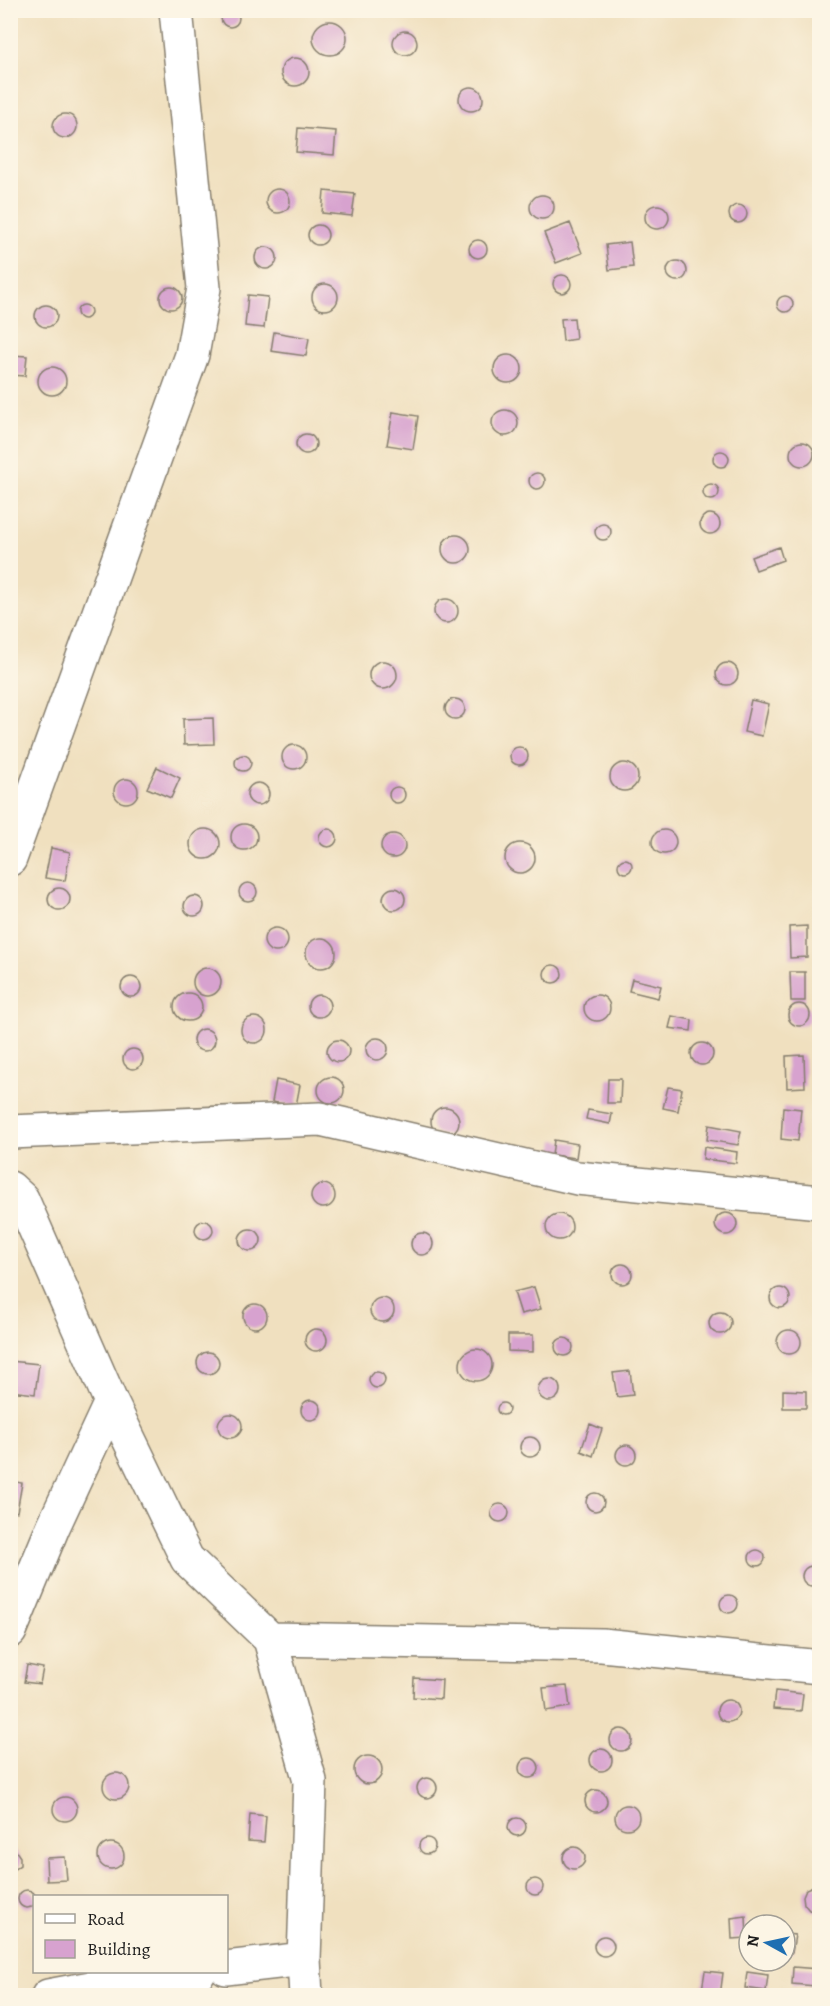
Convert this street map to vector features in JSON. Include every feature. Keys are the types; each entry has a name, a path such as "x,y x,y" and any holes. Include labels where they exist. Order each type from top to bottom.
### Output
{"street":[{"path":"10,859 192,355 204,288 176,10"},
{"path":"10,1132 320,1119 578,1178 819,1202"},
{"path":"10,1188 22,1199 111,1402 187,1558 270,1640 310,1781 304,1959 306,1995"},
{"path":"10,1631 53,1527 111,1402"},
{"path":"270,1640 602,1645 819,1667"},
{"path":"228,1968 304,1959"},
{"path":"48,1995 183,1973"}],"building":[{"path":"230,9 236,12 239,18 236,24 230,27 224,24 221,18 224,12"},
{"path":"330,21 342,26 347,38 342,50 330,55 318,50 313,38 318,26"},
{"path":"405,31 413,35 417,43 413,51 405,55 397,51 393,43 397,35"},
{"path":"295,58 305,62 309,72 305,82 295,86 285,82 281,72 285,62"},
{"path":"471,87 480,90 483,99 480,108 471,111 462,108 459,99 462,90"},
{"path":"65,114 74,117 77,126 74,135 65,138 56,135 53,126 56,117"},
{"path":"298,128 336,131 334,155 296,152"},
{"path":"278,189 287,192 290,201 287,210 278,213 269,210 266,201 269,192"},
{"path":"324,191 355,194 352,216 322,213"},
{"path":"537,195 547,195 554,202 554,212 547,219 537,219 530,212 530,202"},
{"path":"657,205 665,209 669,217 665,225 657,229 649,225 645,217 649,209"},
{"path":"738,205 744,208 747,214 744,220 738,223 732,220 729,214 732,208"},
{"path":"570,223 582,253 556,263 544,233"},
{"path":"318,225 325,228 328,235 325,242 318,245 311,242 308,235 311,228"},
{"path":"474,240 482,240 487,245 485,256 474,258 469,253 469,245"},
{"path":"630,242 633,267 609,270 606,245"},
{"path":"266,247 274,250 277,258 274,266 266,269 258,266 255,258 258,250"},
{"path":"677,261 684,264 687,271 684,278 677,281 670,278 667,271 670,264"},
{"path":"558,275 566,275 571,280 569,291 558,293 553,288 553,280"},
{"path":"325,284 334,288 338,297 334,306 325,310 316,306 312,297 316,288"},
{"path":"167,287 175,287 182,294 182,302 175,309 167,309 160,302 160,294"},
{"path":"248,295 268,297 264,328 245,326"},
{"path":"782,296 788,296 793,304 791,310 782,312 777,307 777,301"},
{"path":"46,305 54,308 57,316 54,324 46,327 38,324 35,316 38,308"},
{"path":"81,305 87,305 91,312 87,319 81,319 77,315 77,309"},
{"path":"574,318 576,339 563,341 561,319"},
{"path":"274,332 309,338 306,356 271,351"},
{"path":"10,355 27,356 25,376 10,375"},
{"path":"508,355 518,359 522,369 518,379 508,383 498,379 494,369 498,359"},
{"path":"52,367 62,371 66,381 62,391 52,395 42,391 38,381 42,371"},
{"path":"505,410 514,414 518,423 514,432 505,436 496,432 492,423 496,414"},
{"path":"393,412 418,416 413,449 387,445"},
{"path":"306,434 313,437 316,444 313,451 306,454 299,451 296,444 299,437"},
{"path":"802,442 807,443 813,449 813,459 807,465 802,466 797,465 791,459 790,454 791,449 797,443"},
{"path":"721,451 727,453 729,459 727,465 721,467 715,465 713,459 715,453"},
{"path":"534,473 540,473 545,481 543,487 534,489 529,484 529,478"},
{"path":"708,484 714,484 719,492 717,498 708,500 703,495 703,489"},
{"path":"706,514 714,514 720,520 720,528 714,534 706,534 700,528 700,520"},
{"path":"600,524 606,524 611,532 609,538 600,540 595,535 595,529"},
{"path":"456,535 466,539 470,549 466,559 456,563 446,559 442,549 446,539"},
{"path":"779,547 783,560 756,570 751,557"},
{"path":"446,599 455,602 458,611 455,620 446,623 437,620 434,611 437,602"},
{"path":"383,661 393,665 397,675 393,685 383,689 373,685 369,675 373,665"},
{"path":"723,663 731,663 738,670 738,678 731,685 723,685 716,678 716,670"},
{"path":"455,699 462,702 465,709 462,716 455,719 448,716 445,709 448,702"},
{"path":"751,700 769,704 762,736 744,732"},
{"path":"213,718 214,744 184,745 183,719"},
{"path":"294,745 302,749 306,757 302,765 294,769 286,765 282,757 286,749"},
{"path":"519,747 525,750 528,756 525,762 519,765 513,762 510,756 513,750"},
{"path":"243,755 249,757 251,763 249,769 243,771 237,769 235,763 237,757"},
{"path":"624,763 634,767 638,777 634,787 624,791 614,787 610,777 614,767"},
{"path":"157,767 180,778 171,798 147,788"},
{"path":"126,779 134,783 138,791 134,799 126,803 118,799 114,791 118,783"},
{"path":"254,783 262,783 269,790 269,798 262,805 254,805 247,798 247,790"},
{"path":"394,787 400,787 405,795 403,801 394,803 389,798 389,792"},
{"path":"244,824 253,828 257,837 253,846 244,850 235,846 231,837 235,828"},
{"path":"205,829 211,830 219,838 219,850 211,858 205,859 199,858 191,850 190,844 191,838 199,830"},
{"path":"328,829 334,832 337,838 334,844 328,847 322,844 319,838 322,832"},
{"path":"664,830 669,831 675,837 675,847 669,853 664,854 659,853 653,847 652,842 653,837 659,831"},
{"path":"393,834 402,837 405,846 402,855 393,858 384,855 381,846 384,837"},
{"path":"520,843 526,844 534,852 534,864 526,872 520,873 514,872 506,864 505,858 506,852 514,844"},
{"path":"51,848 70,852 65,881 45,878"},
{"path":"622,859 628,859 632,866 628,873 622,873 618,869 618,863"},
{"path":"248,883 254,886 257,892 254,898 248,901 242,898 239,892 242,886"},
{"path":"59,888 69,895 70,899 63,909 59,910 49,903 48,899 55,889"},
{"path":"394,888 402,891 405,899 402,907 394,910 386,907 383,899 386,891"},
{"path":"190,896 198,896 204,902 204,910 198,916 190,916 184,910 184,902"},
{"path":"807,926 807,957 790,958 789,927"},
{"path":"276,928 281,929 287,935 287,945 281,951 276,952 271,951 265,945 264,940 265,935 271,929"},
{"path":"321,938 332,942 336,953 332,964 321,968 310,964 306,953 310,942"},
{"path":"549,965 557,965 562,970 560,981 549,983 544,978 544,970"},
{"path":"207,968 217,972 221,982 217,992 207,996 197,992 193,982 197,972"},
{"path":"790,972 805,972 805,1001 791,1001"},
{"path":"131,977 138,980 141,987 138,994 131,997 124,994 121,987 124,980"},
{"path":"632,979 661,986 658,998 629,991"},
{"path":"188,993 198,997 202,1007 198,1017 188,1021 178,1017 174,1007 178,997"},
{"path":"315,995 323,995 330,1002 330,1010 323,1017 315,1017 308,1010 308,1002"},
{"path":"597,995 606,999 610,1008 606,1017 597,1021 588,1017 584,1008 588,999"},
{"path":"799,1004 807,1007 810,1015 807,1023 799,1026 791,1023 788,1015 791,1007"},
{"path":"672,1016 692,1020 691,1031 669,1028"},
{"path":"254,1017 263,1021 267,1030 263,1039 254,1043 245,1039 241,1030 245,1021"},
{"path":"204,1029 212,1032 215,1040 212,1048 204,1051 196,1048 193,1040 196,1032"},
{"path":"377,1038 385,1041 388,1049 385,1057 377,1060 369,1057 366,1049 369,1041"},
{"path":"338,1040 346,1043 349,1051 346,1059 338,1062 330,1059 327,1051 330,1043"},
{"path":"702,1043 710,1046 713,1054 710,1062 702,1065 694,1062 691,1054 694,1046"},
{"path":"133,1049 140,1052 143,1059 140,1066 133,1069 126,1066 123,1059 126,1052"},
{"path":"804,1055 805,1087 787,1088 786,1056"},
{"path":"331,1077 340,1081 344,1090 340,1099 331,1103 322,1099 318,1090 322,1081"},
{"path":"608,1079 621,1079 620,1103 607,1103"},
{"path":"276,1080 300,1085 296,1106 272,1102"},
{"path":"668,1087 682,1089 678,1111 663,1108"},
{"path":"445,1107 455,1111 459,1121 455,1131 445,1135 435,1131 431,1121 435,1111"},
{"path":"783,1107 801,1109 798,1141 781,1139"},
{"path":"588,1110 612,1114 610,1124 586,1119"},
{"path":"709,1125 741,1131 738,1145 707,1140"},
{"path":"554,1140 578,1144 576,1158 552,1155"},
{"path":"704,1147 737,1152 736,1163 703,1159"},
{"path":"323,1184 328,1185 334,1191 334,1201 328,1207 323,1208 318,1207 312,1201 311,1196 312,1191 318,1185"},
{"path":"726,1213 734,1216 737,1224 734,1232 726,1235 718,1232 715,1224 718,1216"},
{"path":"559,1214 568,1218 572,1227 568,1236 559,1240 550,1236 546,1227 550,1218"},
{"path":"200,1221 208,1221 213,1226 211,1237 200,1239 195,1234 195,1226"},
{"path":"250,1229 258,1232 261,1240 258,1248 250,1251 242,1248 239,1240 242,1232"},
{"path":"422,1233 430,1236 433,1244 430,1252 422,1255 414,1252 411,1244 414,1236"},
{"path":"622,1264 629,1267 632,1274 629,1281 622,1284 615,1281 612,1274 615,1267"},
{"path":"534,1287 541,1309 521,1314 514,1292"},
{"path":"780,1288 787,1291 790,1298 787,1305 780,1308 773,1305 770,1298 773,1291"},
{"path":"382,1298 390,1302 394,1310 390,1318 382,1322 374,1318 370,1310 374,1302"},
{"path":"255,1304 264,1307 267,1316 264,1325 255,1328 246,1325 243,1316 246,1307"},
{"path":"716,1312 724,1312 731,1319 731,1327 724,1334 716,1334 709,1327 709,1319"},
{"path":"316,1329 324,1332 327,1340 324,1348 316,1351 308,1348 305,1340 308,1332"},
{"path":"789,1330 794,1331 800,1337 800,1347 794,1353 789,1354 784,1353 778,1347 777,1342 778,1337 784,1331"},
{"path":"508,1335 533,1335 533,1352 508,1351"},
{"path":"564,1338 570,1341 573,1347 570,1353 564,1356 558,1353 555,1347 558,1341"},
{"path":"476,1349 487,1354 492,1365 487,1376 476,1381 465,1376 460,1365 465,1354"},
{"path":"208,1352 216,1355 219,1363 216,1371 208,1374 200,1371 197,1363 200,1355"},
{"path":"10,1361 39,1364 35,1394 10,1391"},
{"path":"630,1371 633,1395 617,1397 613,1373"},
{"path":"374,1372 380,1372 385,1380 383,1386 374,1388 369,1383 369,1377"},
{"path":"549,1379 559,1386 560,1390 553,1400 549,1401 539,1394 538,1390 545,1380"},
{"path":"783,1390 806,1391 806,1408 783,1408"},
{"path":"307,1400 315,1400 321,1406 321,1414 315,1420 307,1420 301,1414 301,1406"},
{"path":"505,1403 509,1409 505,1415 501,1415 497,1407"},
{"path":"225,1414 235,1414 242,1421 242,1431 235,1438 225,1438 218,1431 218,1421"},
{"path":"590,1424 602,1429 593,1456 581,1451"},
{"path":"530,1437 537,1440 540,1447 537,1454 530,1457 523,1454 520,1447 523,1440"},
{"path":"626,1445 633,1448 636,1455 633,1462 626,1465 619,1462 616,1455 619,1448"},
{"path":"10,1481 22,1483 17,1512 10,1511"},
{"path":"595,1493 602,1495 604,1502 602,1509 595,1511 588,1509 586,1502 588,1495"},
{"path":"496,1504 504,1504 509,1509 507,1520 496,1522 491,1517 491,1509"},
{"path":"754,1550 760,1550 765,1558 763,1564 754,1566 749,1561 749,1555"},
{"path":"812,1566 819,1569 822,1576 819,1583 812,1586 805,1583 802,1576 805,1569"},
{"path":"729,1595 735,1598 738,1604 735,1610 729,1613 723,1610 720,1604 723,1598"},
{"path":"27,1665 43,1668 40,1684 24,1682"},
{"path":"414,1678 442,1680 441,1699 413,1697"},
{"path":"567,1686 570,1707 546,1711 543,1688"},
{"path":"775,1691 803,1694 801,1711 773,1709"},
{"path":"728,1700 736,1703 739,1711 736,1719 728,1722 720,1719 717,1711 720,1703"},
{"path":"621,1729 631,1736 632,1740 625,1750 621,1751 611,1744 610,1740 617,1730"},
{"path":"601,1749 611,1756 612,1760 605,1770 601,1771 591,1764 590,1760 597,1750"},
{"path":"368,1756 378,1760 382,1770 378,1780 368,1784 358,1780 354,1770 358,1760"},
{"path":"529,1758 536,1761 539,1768 536,1775 529,1778 522,1775 519,1768 522,1761"},
{"path":"116,1773 125,1777 129,1786 125,1795 116,1799 107,1795 103,1786 107,1777"},
{"path":"427,1778 434,1781 437,1788 434,1795 427,1798 420,1795 417,1788 420,1781"},
{"path":"596,1790 604,1793 607,1801 604,1809 596,1812 588,1809 585,1801 588,1793"},
{"path":"65,1797 74,1800 77,1809 74,1818 65,1821 56,1818 53,1809 56,1800"},
{"path":"627,1805 632,1806 638,1812 638,1822 632,1828 627,1829 622,1828 616,1822 615,1817 616,1812 622,1806"},
{"path":"250,1814 266,1816 264,1842 248,1841"},
{"path":"517,1818 523,1821 526,1827 523,1833 517,1836 511,1833 508,1827 511,1821"},
{"path":"427,1838 433,1840 435,1846 433,1852 427,1854 421,1852 419,1846 421,1840"},
{"path":"111,1843 120,1847 124,1856 120,1865 111,1869 102,1865 98,1856 102,1847"},
{"path":"574,1847 584,1854 585,1858 578,1868 574,1869 564,1862 563,1858 570,1848"},
{"path":"10,1848 20,1857 20,1865 10,1872"},
{"path":"65,1857 67,1880 47,1881 46,1858"},
{"path":"532,1879 538,1879 543,1887 541,1893 532,1895 527,1890 527,1884"},
{"path":"813,1886 820,1887 820,1910 816,1912 809,1910 804,1904 803,1896 806,1889"},
{"path":"31,1890 36,1895 33,1895 33,1907 23,1908 20,1906 18,1895 20,1892"},
{"path":"737,1917 737,1939 732,1939 731,1918"},
{"path":"604,1936 611,1939 614,1946 611,1953 604,1956 597,1953 594,1946 597,1939"},
{"path":"797,1967 818,1969 816,1986 792,1984 793,1973 797,1973"},
{"path":"705,1971 723,1973 720,1996 701,1996"},
{"path":"747,1973 768,1975 766,1991 745,1988"}]}
